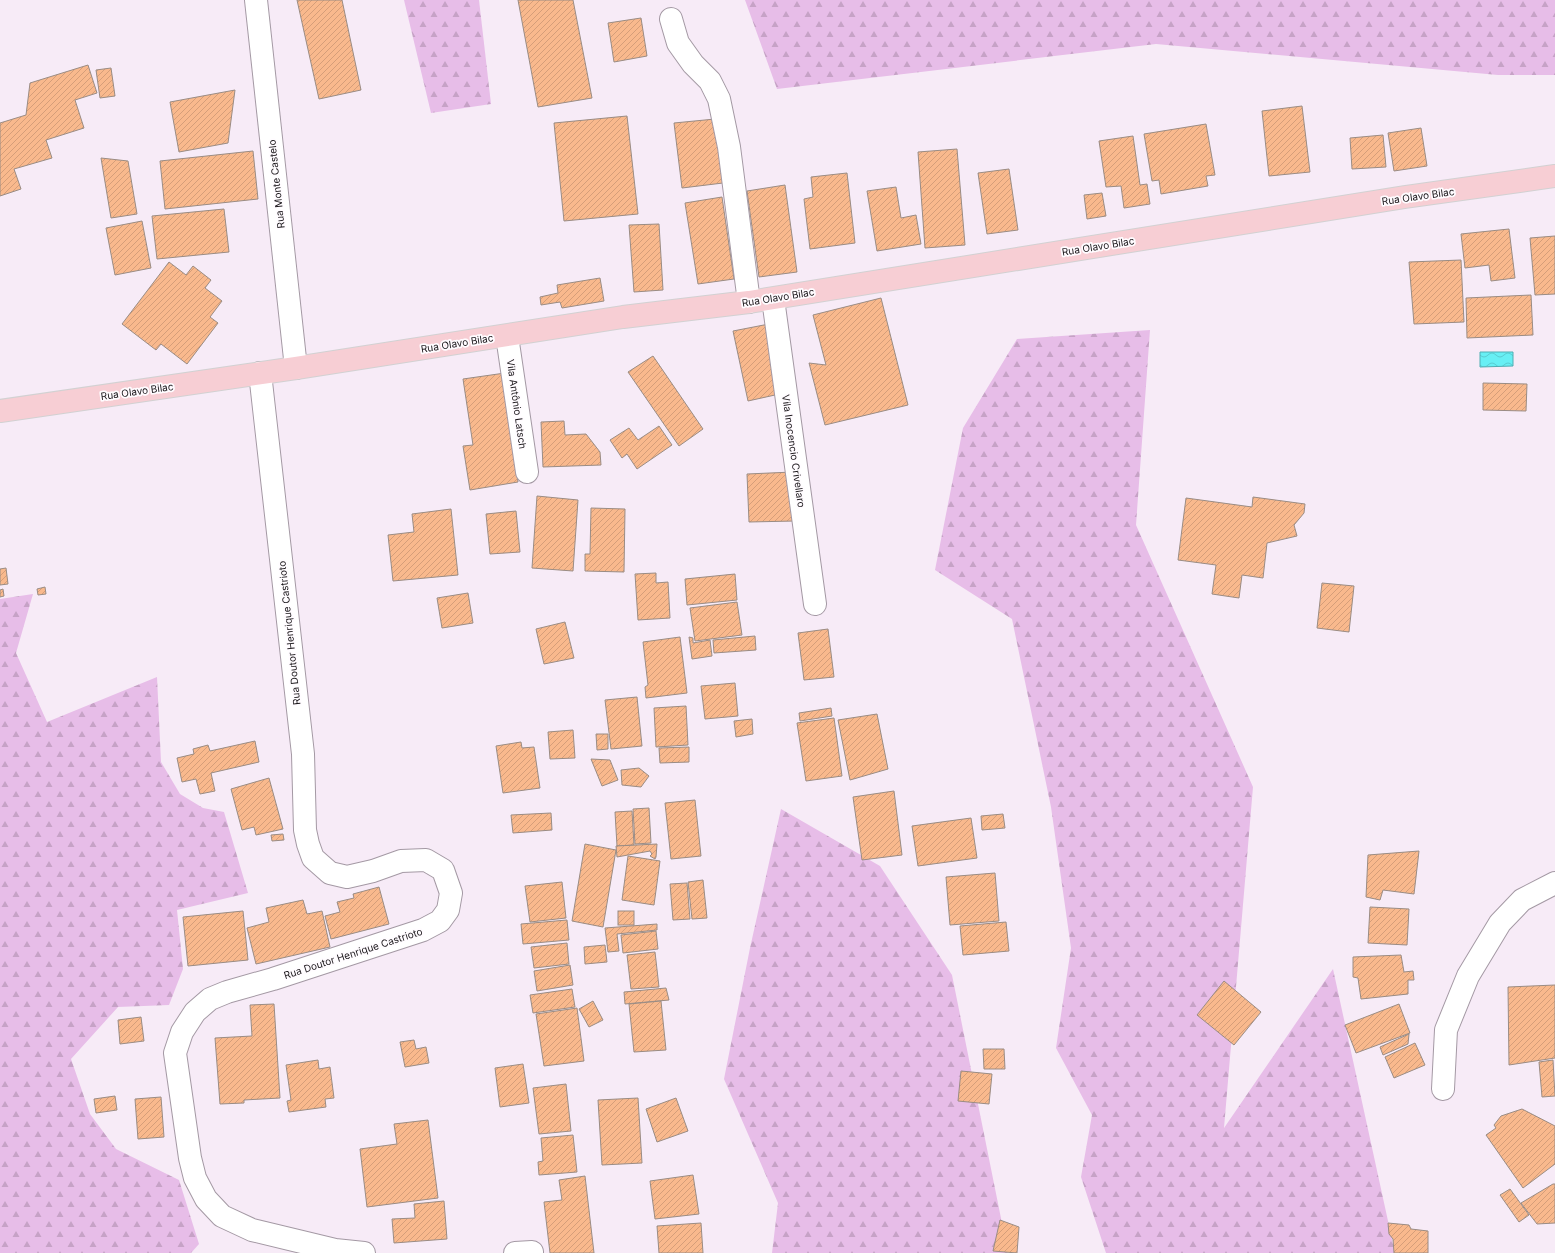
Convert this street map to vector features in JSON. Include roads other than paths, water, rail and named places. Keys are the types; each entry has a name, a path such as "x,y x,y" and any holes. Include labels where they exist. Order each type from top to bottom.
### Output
{"main road":[{"name":"Rua Olavo Bilac","path":"0,411 296,368 623,317 749,302 1405,197 1555,176"}],"street":[{"name":"Rua Monte Castelo","path":"256,0 296,368"},
{"path":"671,19 678,43 693,64 710,81 719,99 729,147 749,302"},
{"name":"Vila Inocencio Crivellaro","path":"773,298 815,604"},
{"name":"Vila Antônio Latsch","path":"507,336 526,472"},
{"name":"Rua Doutor Henrique Castrioto","path":"260,373 303,754 305,830 313,858 330,873 348,877 373,871 401,861 426,860 443,870 451,893 448,910 440,922 423,930 273,979 227,992 210,999 195,1012 182,1032 175,1053 190,1158 195,1178 206,1199 222,1216 252,1230 335,1250 364,1253"},
{"path":"1443,1089 1446,1030 1468,976 1500,923 1522,900 1555,883"}],"water":[{"path":"1480,352 1513,352 1513,366 1480,367"}]}
